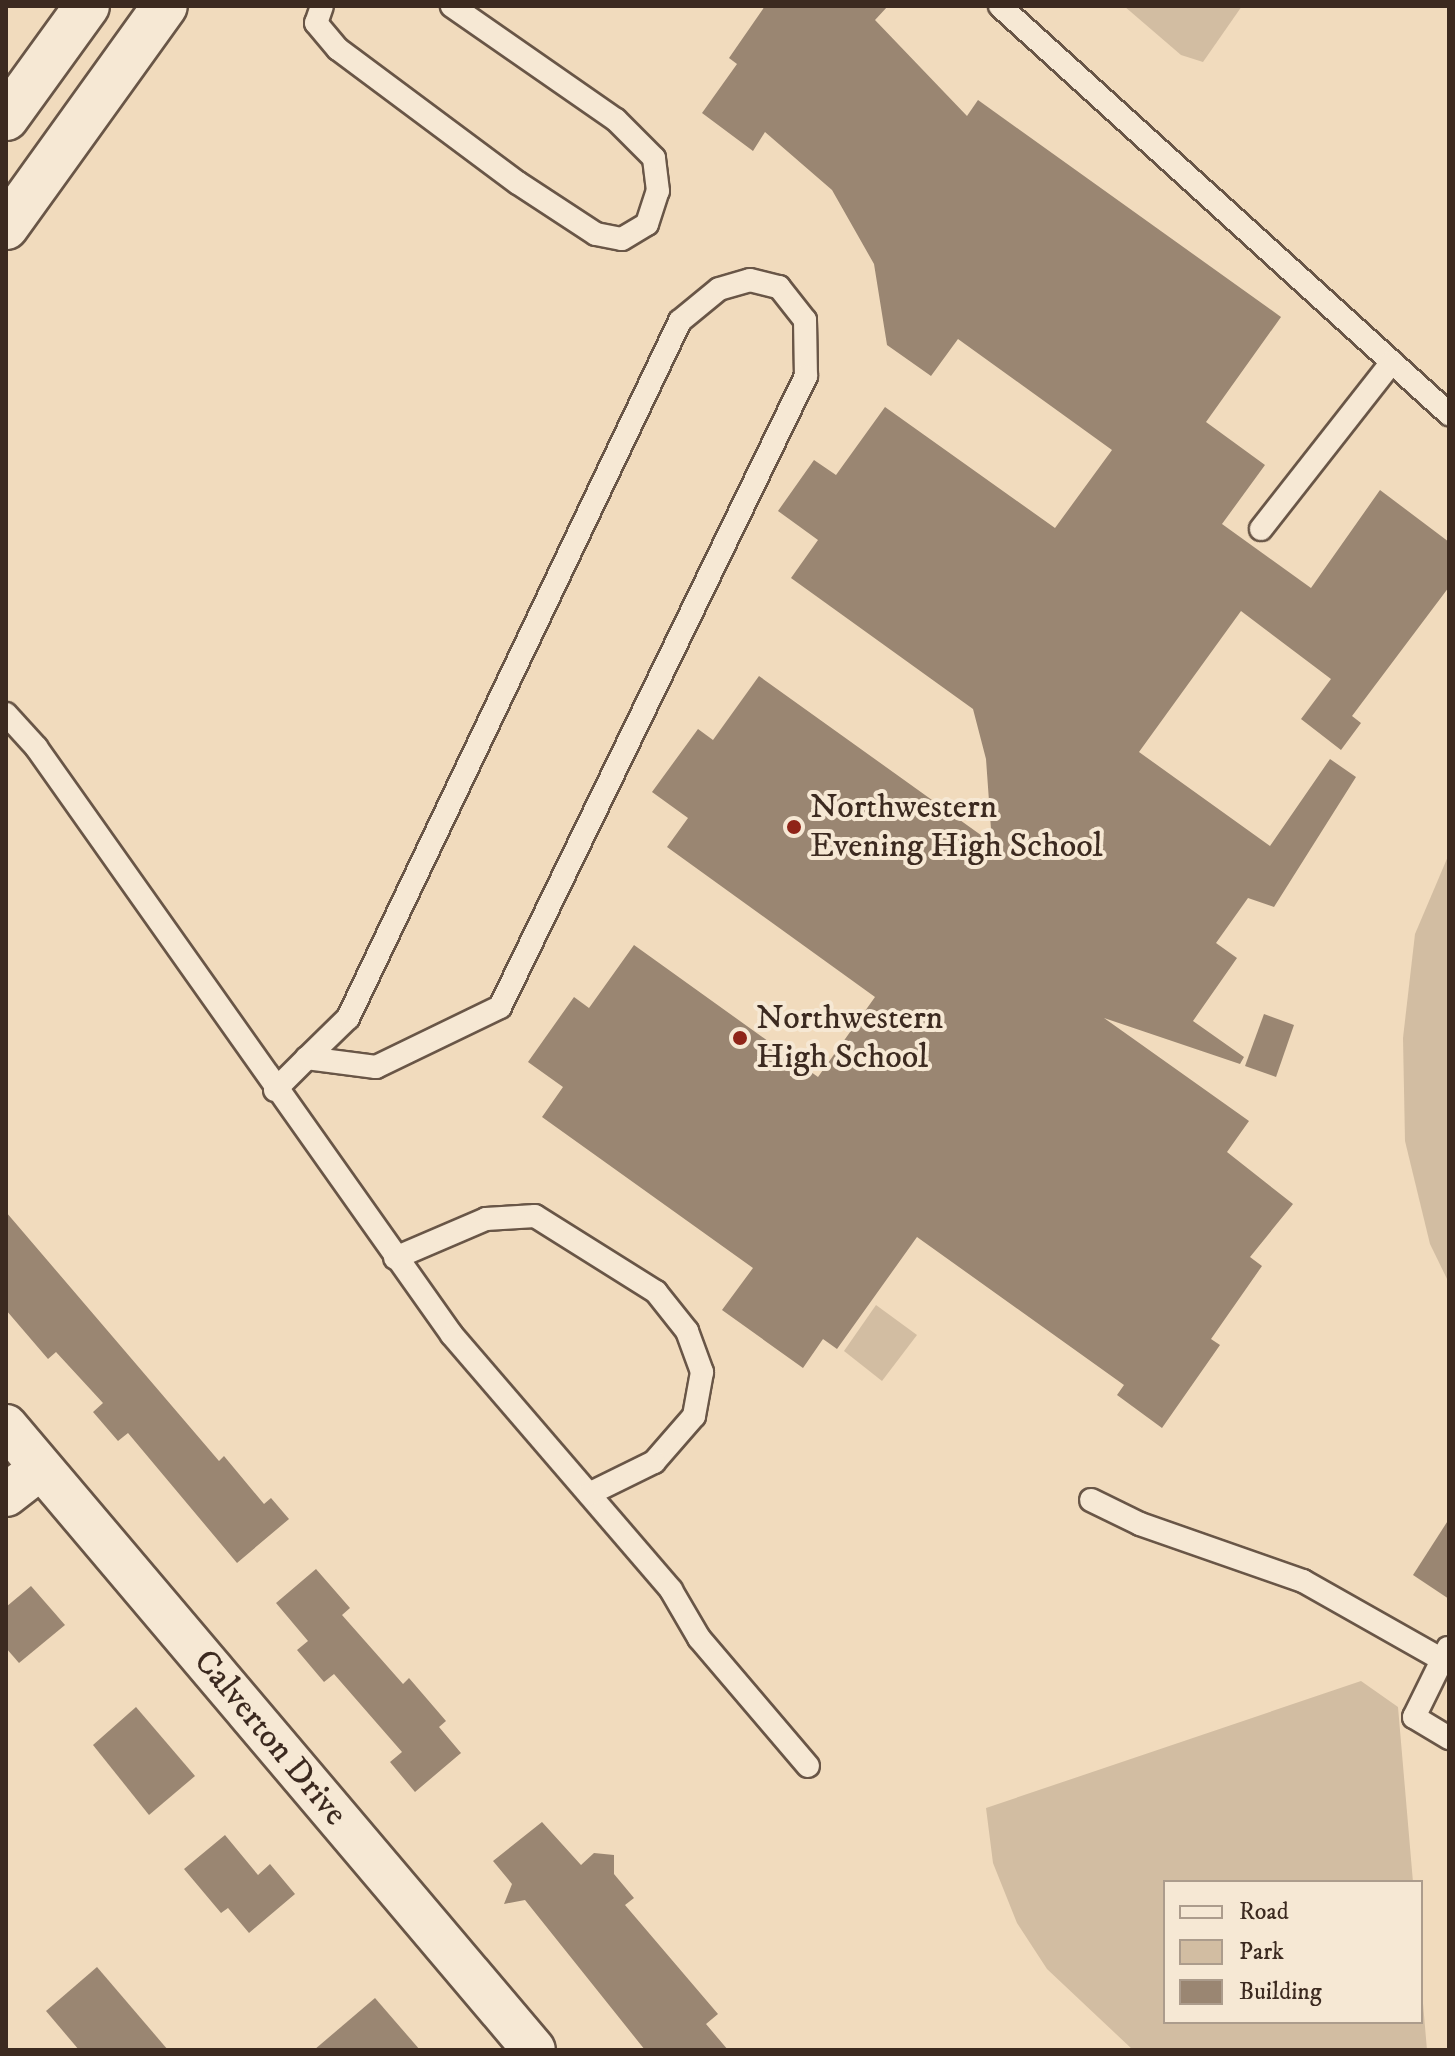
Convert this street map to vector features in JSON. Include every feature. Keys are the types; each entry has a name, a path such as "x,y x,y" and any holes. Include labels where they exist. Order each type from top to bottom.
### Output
{"main road":[{"path":"6,118 87,6"},
{"path":"6,227 165,6"}],"street":[{"name":"Calverton Drive","path":"6,1426 534,2050"},
{"path":"6,1495 41,1468"}],"lane":[{"path":"319,15 338,49 596,234 622,239 647,224 658,191 654,158 616,120 452,6"},
{"path":"1000,6 1449,414"},
{"path":"275,1090 307,1058 348,1018 680,321 719,289 750,280 779,287 805,320 806,376 500,1007 376,1067 307,1058"},
{"path":"1261,529 1392,362"},
{"path":"6,714 36,747 275,1090 452,1335 671,1590 699,1638 808,1766"},
{"path":"395,1258 486,1219 535,1216 656,1292 687,1331 702,1372 694,1416 654,1462 589,1494"},
{"path":"1091,1500 1140,1524 1303,1581 1445,1653 1414,1717 1449,1738"}],"green space":[{"path":"1124,6 1242,6 1203,62 1181,55"},
{"path":"1449,854 1449,1283 1430,1244 1405,1141 1403,1038 1415,934"},
{"path":"876,1305 917,1335 882,1381 844,1351"},
{"path":"1361,1681 1398,1707 1413,1880 1163,1880 1163,2024 1423,2024 1423,2003 1427,2050 1133,2050 1047,1969 1017,1923 993,1863 986,1808"}],"building":[{"name":"Northwestern High School","path":"765,6 888,6 875,20 967,116 978,100 1281,317 1206,422 1265,465 1222,524 1311,588 1380,490 1449,542 1449,587 1352,716 1361,723 1341,750 1301,719 1331,679 1241,611 1139,752 1270,846 1330,759 1356,777 1274,907 1248,898 1216,943 1237,958 1193,1021 1244,1057 1240,1064 1104,1018 1249,1121 1227,1152 1293,1204 1250,1257 1262,1266 1211,1339 1220,1345 1162,1428 1117,1395 1124,1385 917,1237 837,1349 823,1339 803,1368 722,1310 753,1268 542,1117 563,1087 528,1062 574,997 589,1008 634,945 818,1077 875,997 667,847 688,818 652,792 698,729 713,740 759,676 992,843 986,759 973,709 791,578 818,540 778,511 814,460 836,475 885,407 1055,528 1112,450 958,339 931,376 887,345 874,264 832,190 765,132 753,151 702,113 737,64 729,58"},
{"path":"1264,1014 1294,1025 1276,1077 1245,1066"},
{"path":"6,1212 219,1461 224,1456 264,1504 271,1498 289,1519 237,1563 128,1433 118,1441 93,1412 103,1403 56,1352 48,1359 6,1310"},
{"path":"1449,1519 1449,1599 1413,1575"},
{"path":"316,1569 350,1608 342,1615 403,1684 409,1678 446,1721 439,1727 461,1753 415,1792 390,1762 402,1752 334,1674 324,1682 297,1650 308,1641 276,1603"},
{"path":"31,1586 65,1625 19,1663 6,1648 6,1607"},
{"path":"136,1707 195,1776 149,1815 93,1745"},
{"path":"542,1822 581,1865 594,1853 614,1855 614,1874 634,1898 625,1905 718,2014 706,2024 728,2050 645,2050 525,1900 504,1904 512,1884 493,1861"},
{"path":"225,1835 258,1875 270,1864 295,1894 249,1933 228,1908 221,1913 184,1869"},
{"path":"97,1967 168,2050 79,2050 46,2011"},
{"path":"375,1998 420,2050 314,2050"}],"place":[{"name":"Northwestern Evening High School","path":"794,827"},
{"name":"Northwestern High School","path":"740,1038"}]}
